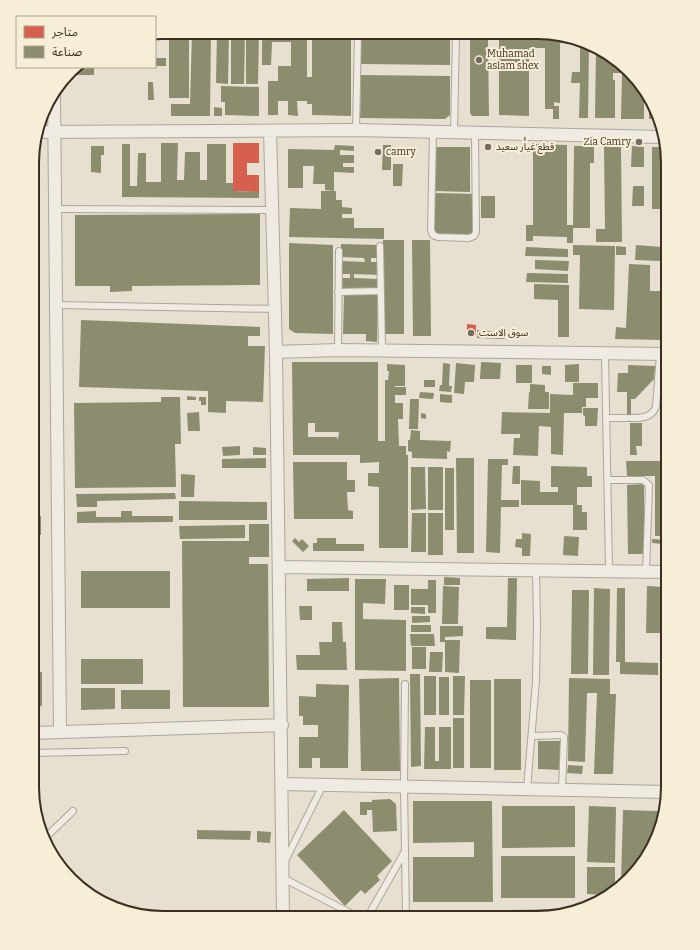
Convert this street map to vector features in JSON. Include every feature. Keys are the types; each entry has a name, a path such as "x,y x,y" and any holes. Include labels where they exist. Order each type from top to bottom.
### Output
{"street":[{"path":"54,105 60,732"},
{"path":"43,132 356,130 658,137"},
{"path":"270,131 280,567 283,911"},
{"path":"276,352 382,350 661,354"},
{"path":"280,567 609,570 661,572"},
{"path":"39,733 282,725"},
{"path":"282,784 562,790 661,796"}],"lane":[{"path":"356,130 358,39"},
{"path":"454,133 456,39"},
{"path":"433,132 431,230 433,235 438,237 469,238 474,236 476,232 475,133"},
{"path":"55,209 272,210"},
{"path":"380,246 382,350"},
{"path":"338,350 339,251"},
{"path":"338,292 381,292"},
{"path":"56,305 275,309"},
{"path":"605,353 609,570"},
{"path":"606,418 647,417 656,407 661,374"},
{"path":"607,480 643,480 649,485 646,572"},
{"path":"527,789 536,665 536,570"},
{"path":"405,684 404,786 406,911"},
{"path":"532,736 561,735 564,738 562,790"},
{"path":"39,753 125,751"},
{"path":"283,864 323,784"},
{"path":"49,835 73,811"},
{"path":"371,911 405,852"},
{"path":"283,878 347,911"}],"building: متاجر":[{"path":"233,143 259,143 259,163 247,163 247,175 259,175 259,192 233,191"},
{"path":"467,324 476,325 476,335 467,335"}],"building: صناعة":[{"path":"169,39 189,39 189,98 169,98"},
{"path":"192,39 211,39 210,116 171,116 171,104 190,104"},
{"path":"217,39 229,39 228,84 216,83"},
{"path":"231,39 245,39 244,84 231,84"},
{"path":"246,39 259,39 258,84 246,84"},
{"path":"262,39 307,39 307,77 312,77 312,39 351,39 351,116 312,115 312,104 307,104 307,101 297,101 298,116 288,115 288,101 278,101 278,115 268,115 268,81 278,81 278,66 291,66 291,42 272,42 271,65 262,65"},
{"path":"360,39 450,39 450,65 360,64"},
{"path":"470,39 488,39 489,116 472,116 470,113"},
{"path":"499,39 553,40 571,44 560,43 560,103 554,102 554,106 559,106 559,119 553,119 553,109 545,109 545,48 529,48 529,116 499,115"},
{"path":"580,47 589,51 588,118 579,118 580,83 571,83 572,72 580,72"},
{"path":"596,54 622,73 613,73 613,80 615,80 615,118 595,118"},
{"path":"156,58 166,58 166,66 156,66"},
{"path":"84,68 94,68 94,75 76,75"},
{"path":"622,73 630,81 644,101 644,119 621,119"},
{"path":"361,75 450,76 450,115 445,119 360,118"},
{"path":"148,82 153,82 154,100 148,100"},
{"path":"221,86 259,87 259,116 225,115 225,102 221,102"},
{"path":"214,107 222,108 222,116 214,116"},
{"path":"649,110 652,119 649,119"},
{"path":"161,143 178,143 177,180 184,180 185,152 200,152 200,180 207,180 207,144 226,144 226,183 233,183 233,191 259,192 259,198 122,197 122,144 130,144 130,186 137,186 138,153 146,153 146,182 161,182"},
{"path":"533,144 567,145 567,225 573,225 574,146 594,146 594,163 590,163 590,228 573,228 573,243 567,243 567,237 533,236 533,241 526,241 526,225 533,225"},
{"path":"335,145 354,146 354,151 340,150 340,155 354,155 354,163 343,163 343,167 354,167 354,173 334,172 334,191 325,190 325,184 313,184 314,166 303,166 303,188 288,188 288,149 334,150"},
{"path":"383,145 391,145 391,170 382,170"},
{"path":"91,146 104,146 104,155 101,155 101,173 91,172"},
{"path":"604,146 621,146 622,242 596,242 596,229 605,229"},
{"path":"632,146 644,147 644,167 631,167"},
{"path":"435,147 470,147 470,192 435,191"},
{"path":"652,147 660,147 661,209 652,209"},
{"path":"393,164 403,164 402,186 393,186"},
{"path":"633,186 644,186 644,206 632,206"},
{"path":"321,191 336,191 336,200 342,200 342,207 352,208 352,214 342,214 342,218 354,218 354,228 384,228 384,239 289,237 290,208 321,209"},
{"path":"435,193 474,194 473,234 435,234"},
{"path":"481,196 495,196 495,218 481,218"},
{"path":"260,214 260,285 132,286 132,291 110,292 110,286 75,286 75,215"},
{"path":"383,240 404,240 404,334 382,334"},
{"path":"412,240 430,240 431,336 413,336"},
{"path":"289,243 333,245 333,334 295,333 289,329"},
{"path":"341,244 380,245 380,258 371,258 371,262 380,262 380,275 354,274 354,278 379,279 379,291 341,290 341,278 350,278 350,274 341,274 341,261 365,262 364,258 341,257"},
{"path":"573,245 615,246 614,310 579,309 580,255 573,255"},
{"path":"636,245 661,247 661,261 635,260"},
{"path":"616,246 626,247 626,255 616,255"},
{"path":"526,247 568,249 568,257 525,256"},
{"path":"535,260 569,261 568,271 535,269"},
{"path":"629,264 650,265 650,291 661,291 661,340 615,339 616,327 626,328"},
{"path":"527,273 568,274 568,283 526,282"},
{"path":"534,284 569,285 569,337 558,337 558,300 534,299"},
{"path":"344,293 378,294 377,342 366,341 366,334 343,334"},
{"path":"81,320 260,327 260,336 248,336 248,346 265,346 263,402 226,401 226,413 208,412 208,391 79,387"},
{"path":"477,330 505,332 505,339 477,338"},
{"path":"292,362 378,362 378,441 385,441 385,380 388,380 389,371 387,371 387,364 405,365 405,386 395,387 406,387 406,395 395,395 395,403 403,403 403,419 398,419 399,446 406,446 406,455 408,455 408,548 379,548 379,487 368,486 368,473 379,473 379,462 360,463 360,455 293,455","holes":["308,423 315,423 315,432 339,432 338,439 337,437 308,437"]},
{"path":"481,362 501,363 500,379 480,379"},
{"path":"443,363 450,364 449,386 452,386 451,392 439,391 440,385 442,385"},
{"path":"456,363 475,365 474,382 465,382 464,394 454,393"},
{"path":"579,364 579,382 565,382 565,365"},
{"path":"516,365 532,365 532,383 516,383"},
{"path":"628,365 655,366 654,379 635,399 631,399 631,422 627,422 627,392 617,392 618,373 628,373"},
{"path":"542,366 551,366 551,375 542,374"},
{"path":"424,380 435,380 435,387 424,387"},
{"path":"573,383 598,383 598,398 586,398 586,407 582,407 582,413 564,413 563,455 551,454 551,427 539,426 538,456 513,455 514,438 520,438 520,434 501,434 502,412 550,413 550,394 573,395"},
{"path":"661,383 661,458 660,458"},
{"path":"530,384 545,385 545,392 549,392 549,409 528,409"},
{"path":"420,392 434,393 433,399 419,398"},
{"path":"440,394 452,395 452,403 440,402"},
{"path":"187,396 196,397 196,400 187,400"},
{"path":"161,397 180,397 181,444 175,444 176,487 75,488 74,403 161,402"},
{"path":"199,397 206,397 206,405 201,405"},
{"path":"410,399 419,399 418,429 409,429"},
{"path":"583,408 598,408 597,426 585,426"},
{"path":"199,412 200,431 188,431 187,413"},
{"path":"421,413 426,414 426,419 421,418"},
{"path":"630,423 642,423 642,446 636,446 637,455 630,455"},
{"path":"411,430 420,431 420,440 451,441 450,452 447,451 447,459 412,458 412,452 408,451 408,440 410,440"},
{"path":"240,446 240,455 223,456 222,447"},
{"path":"253,447 266,448 266,455 253,455"},
{"path":"266,458 266,468 222,468 222,459"},
{"path":"456,458 474,458 474,553 457,553"},
{"path":"488,459 508,459 508,465 502,465 501,500 519,500 519,507 501,507 500,553 486,552"},
{"path":"626,461 661,461 661,536 655,536 655,476 627,476"},
{"path":"293,462 347,462 347,480 355,480 355,492 347,492 348,510 353,511 353,519 294,519"},
{"path":"513,466 520,466 520,484 512,484"},
{"path":"551,466 587,467 587,476 592,476 592,487 577,487 577,505 582,505 582,512 587,512 587,530 573,530 573,505 521,505 521,480 540,481 540,492 558,492 558,487 551,487"},
{"path":"411,467 425,467 426,509 411,510"},
{"path":"428,467 443,467 443,510 428,510"},
{"path":"445,468 454,468 454,530 445,530"},
{"path":"181,474 195,475 194,497 181,497"},
{"path":"644,484 644,554 628,554 627,485"},
{"path":"175,493 176,499 97,501 97,507 77,507 76,494"},
{"path":"179,501 267,502 267,520 179,520"},
{"path":"96,511 96,517 121,517 121,511 132,511 132,516 173,516 173,522 77,523 77,512"},
{"path":"412,513 426,513 426,552 411,552"},
{"path":"428,513 443,513 443,555 428,555"},
{"path":"39,516 41,516 41,535 39,535"},
{"path":"249,524 269,524 269,557 249,557 249,564 268,564 269,707 183,707 182,541 249,541"},
{"path":"245,525 245,538 180,539 179,526"},
{"path":"522,533 531,534 530,556 522,556 522,548 515,547 516,539 522,539"},
{"path":"564,536 579,537 578,556 563,555"},
{"path":"295,538 299,542 302,539 309,546 303,552 292,541"},
{"path":"317,538 336,538 336,544 364,544 364,551 313,551 313,543 317,543"},
{"path":"652,539 661,540 661,544 652,543"},
{"path":"39,565 40,672 42,672 42,706 39,706"},
{"path":"81,571 170,571 170,608 81,608"},
{"path":"444,577 460,578 460,585 444,585"},
{"path":"349,578 349,591 307,591 307,579"},
{"path":"508,578 517,578 516,640 486,639 486,627 507,627"},
{"path":"355,579 386,579 385,604 363,603 363,619 406,620 406,671 355,670"},
{"path":"428,580 436,580 436,613 428,613 428,605 411,605 411,589 428,589"},
{"path":"394,585 409,585 409,610 394,610"},
{"path":"443,586 459,587 458,624 442,624"},
{"path":"647,586 661,587 661,633 646,633"},
{"path":"594,588 610,589 609,675 593,675"},
{"path":"617,588 625,588 625,662 658,663 658,675 620,674 620,662 616,662"},
{"path":"572,590 589,590 588,674 571,674"},
{"path":"299,606 312,606 312,620 300,620"},
{"path":"411,607 425,607 425,614 411,613"},
{"path":"412,616 430,616 430,622 412,623"},
{"path":"332,622 342,622 343,642 346,642 347,670 297,670 296,655 320,655 319,642 332,642"},
{"path":"411,625 431,625 431,632 411,632"},
{"path":"440,626 463,626 463,636 445,637 445,640 460,640 459,673 445,672 445,642 440,642"},
{"path":"410,634 434,634 435,646 411,646"},
{"path":"412,647 426,647 426,669 412,669"},
{"path":"430,652 443,652 442,672 429,672"},
{"path":"81,659 143,659 143,684 81,684"},
{"path":"410,674 420,674 421,766 411,767"},
{"path":"424,676 436,676 436,715 424,715"},
{"path":"453,676 465,676 464,715 453,715"},
{"path":"439,677 449,677 449,715 439,715"},
{"path":"399,678 400,771 361,771 359,679"},
{"path":"569,678 610,679 610,694 616,694 613,774 594,774 597,693 587,693 585,762 568,761"},
{"path":"494,679 521,679 521,770 494,770"},
{"path":"470,680 491,680 491,768 470,768"},
{"path":"316,684 349,685 348,768 320,768 320,758 312,758 312,768 299,768 299,737 318,737 318,725 303,725 303,716 299,716 299,696 316,697"},
{"path":"81,688 115,688 115,709 81,710"},
{"path":"121,690 170,690 170,709 121,709"},
{"path":"453,718 464,718 464,768 453,768"},
{"path":"425,727 435,727 435,761 439,761 439,727 451,727 451,769 424,769"},
{"path":"538,741 561,741 561,770 538,769"},
{"path":"568,765 583,766 582,774 567,773"},
{"path":"390,799 396,804 397,831 373,832 372,810 367,810 367,815 360,815 360,802"},
{"path":"413,801 492,801 493,902 413,902 413,857 474,857 474,842 413,843"},
{"path":"502,806 575,806 575,847 502,848"},
{"path":"589,806 616,807 615,863 587,862"},
{"path":"344,810 392,861 377,876 380,880 365,894 361,890 345,906 297,855"},
{"path":"623,810 658,811 648,842 640,856 621,878"},
{"path":"197,830 251,831 250,840 197,839"},
{"path":"257,831 271,832 270,843 257,842"},
{"path":"501,856 575,856 575,898 501,898"},
{"path":"587,867 615,867 615,883 598,895 587,894"}],"place":[{"name":"Muhamad aslam shex","path":"479,60"},
{"name":"Zia Camry","path":"639,142"},
{"name":"قطع غياًًر سعيد","path":"488,147"},
{"name":"camry","path":"378,152"},
{"name":"سوق الاست","path":"471,333"}]}
